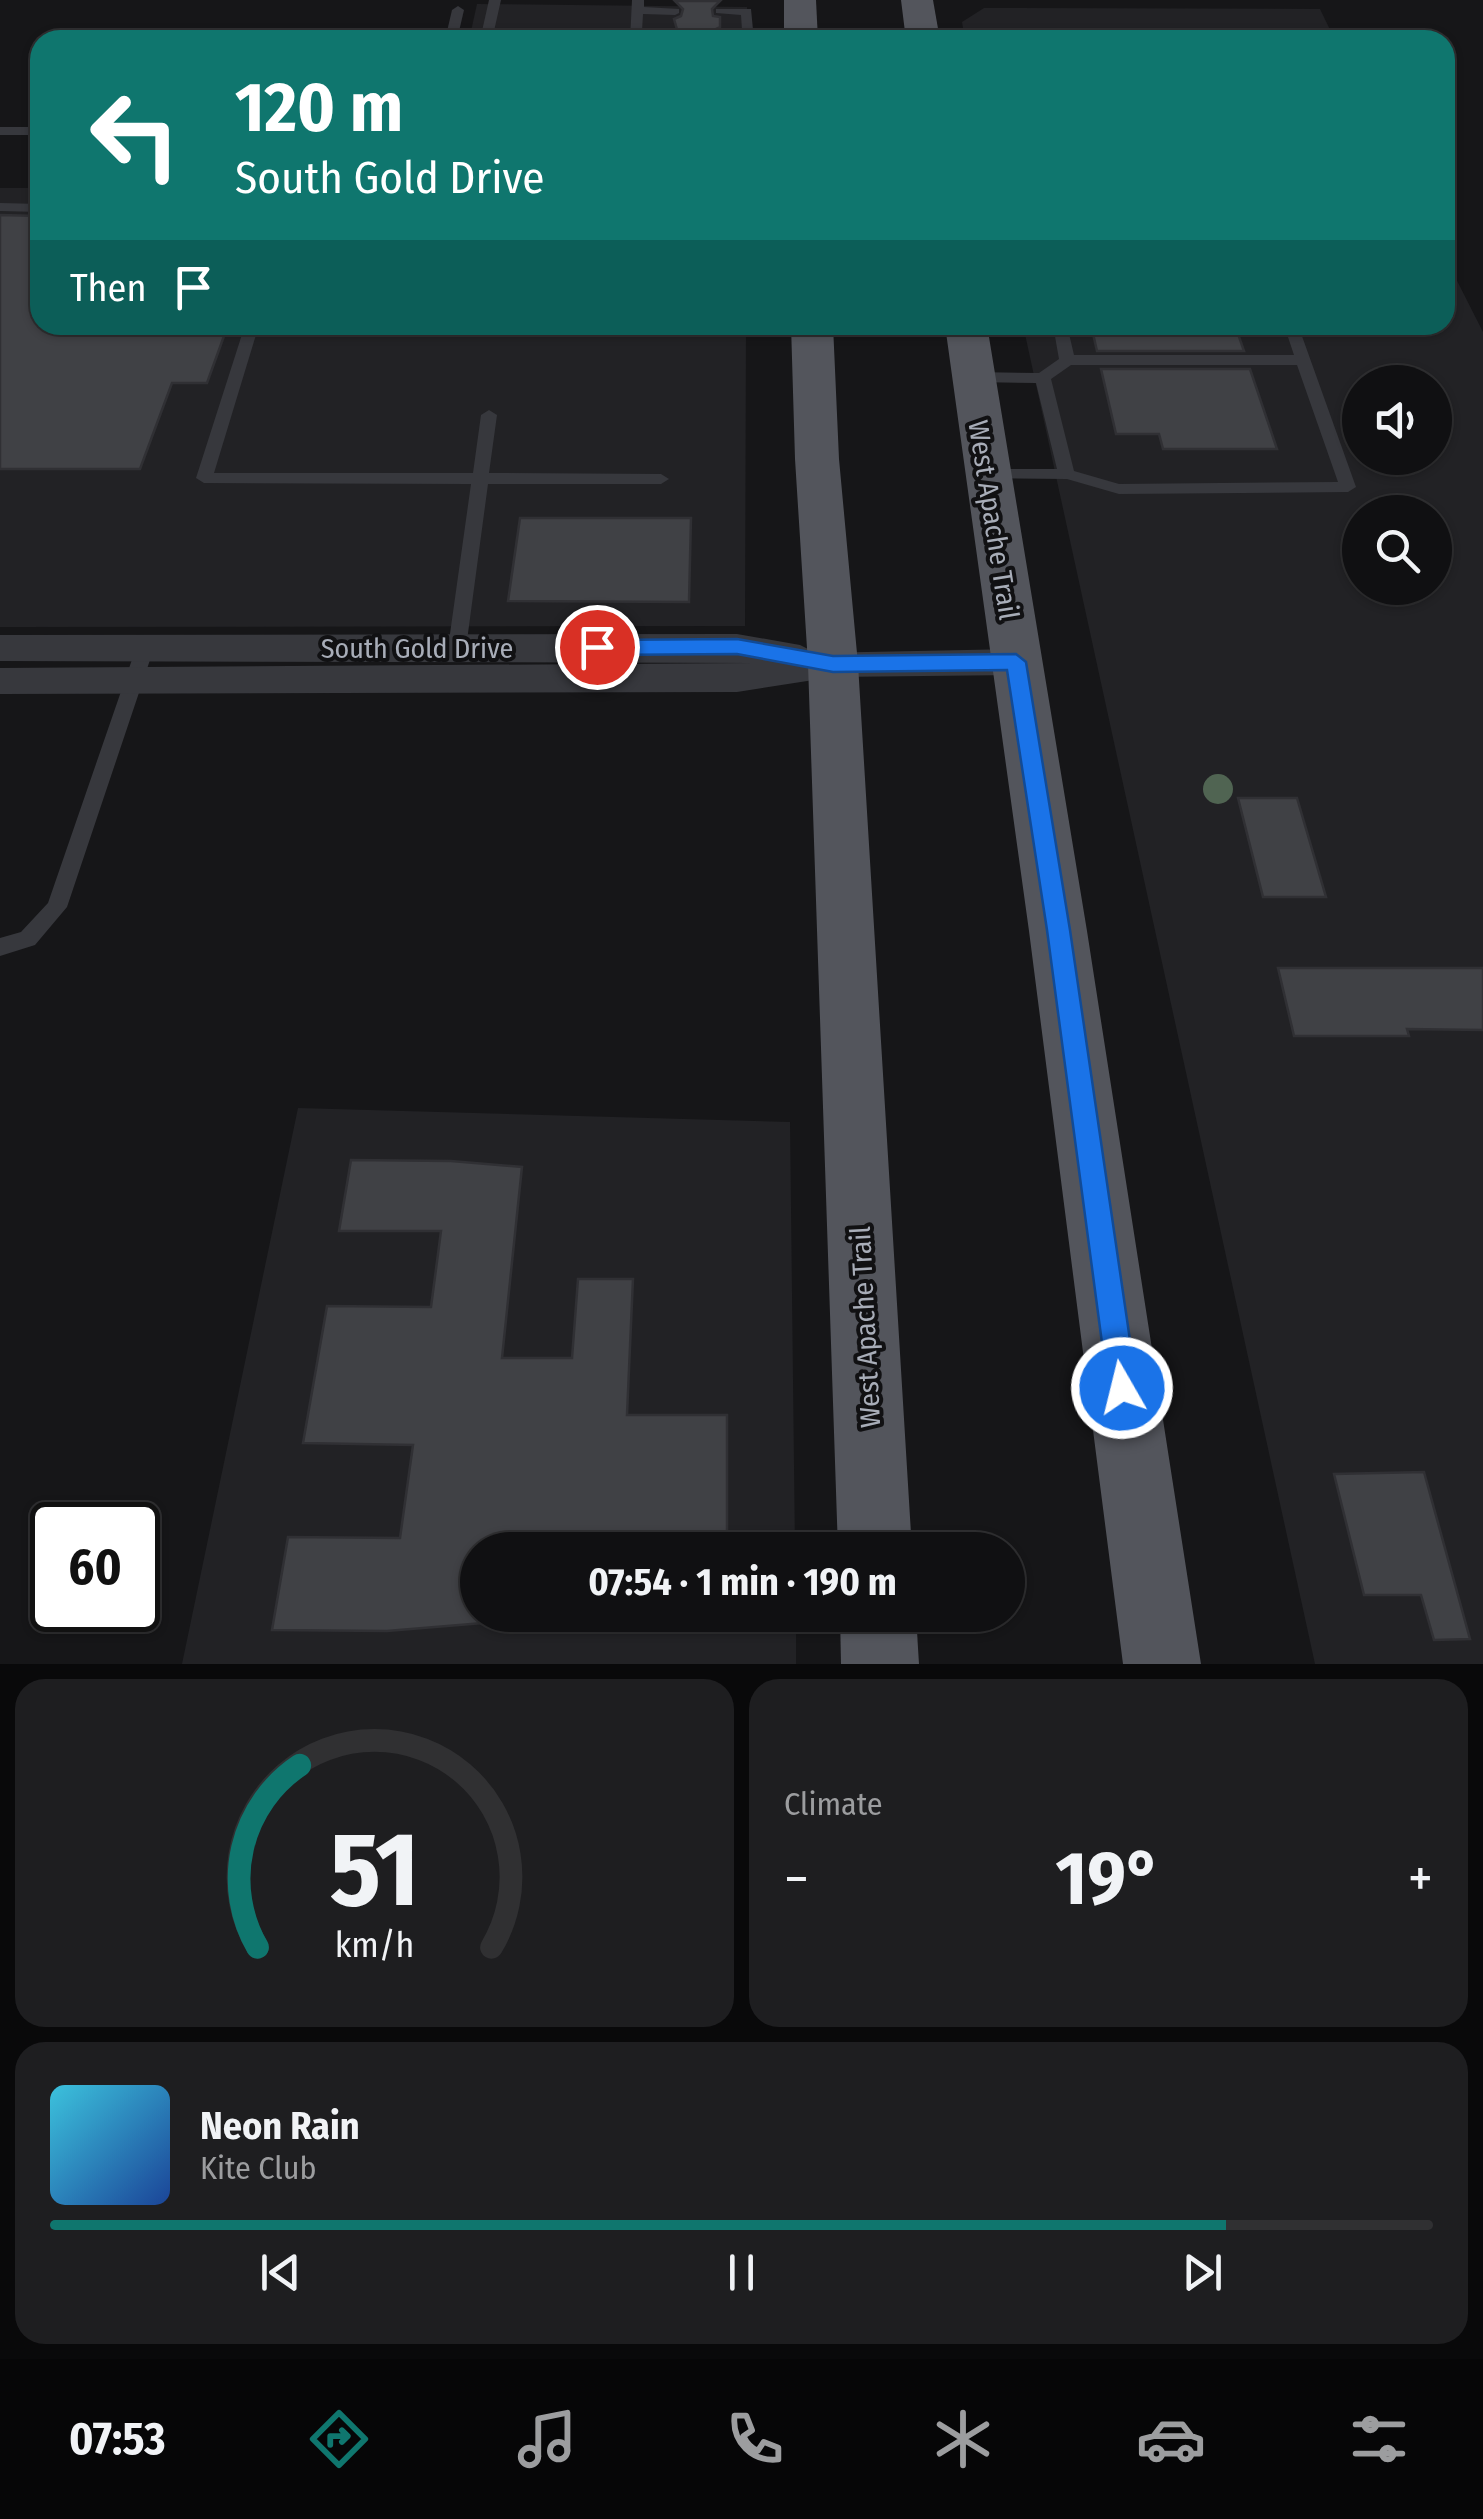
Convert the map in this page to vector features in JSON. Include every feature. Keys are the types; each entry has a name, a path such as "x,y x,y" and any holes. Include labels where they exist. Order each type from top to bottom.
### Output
{"main road":[{"path":"800,0 801,30"},
{"path":"917,0 922,30"},
{"name":"West Apache Trail","path":"812,335 817,459 833,664 874,1532"},
{"path":"935,335 950,422 988,474"},
{"name":"West Apache Trail","path":"967,335 1058,930 1162,1664"},
{"path":"879,1632 880,1664"}],"street":[{"name":"South Gold Drive","path":"0,648 140,664 454,664 738,679 833,664 1016,662"},
{"name":"South Gold Drive","path":"0,681 140,664"}],"lane":[{"path":"488,30 494,0"},
{"path":"636,30 638,5 675,11"},
{"path":"453,30 458,10"},
{"path":"720,11 747,11 748,30"},
{"path":"0,131 30,131"},
{"path":"0,207 30,208"},
{"path":"249,335 204,478 661,479"},
{"path":"1062,335 1067,360"},
{"path":"988,474 1067,474 1118,489 1348,487 1294,335"},
{"path":"973,377 1043,378 1067,360 1303,360"},
{"path":"1043,378 1067,474"},
{"path":"454,664 489,415"},
{"path":"0,948 28,938 57,907 140,664"}],"shaded area":[{"path":"477,4 747,7 747,30 471,30"},
{"path":"984,8 1320,9 1330,30 963,30 962,22"},
{"path":"0,188 30,188 30,335 746,335 745,626 0,627"},
{"path":"1455,277 1483,332 1483,1664 1315,1664 1025,335 1455,335"},
{"path":"298,1108 790,1122 795,1532 460,1532 460,1632 796,1632 796,1664 182,1664"}],"building":[{"path":"675,1 720,1 712,9 713,16 720,17 720,27 677,30 674,19 681,16 683,9"},
{"path":"0,215 30,216 30,335 224,335 207,383 172,383 140,469 0,469"},
{"path":"1093,335 1238,335 1244,351 1097,351"},
{"path":"1101,369 1250,369 1277,449 1163,449 1159,434 1116,434"},
{"path":"520,518 691,518 689,602 508,601"},
{"path":"1238,798 1297,798 1326,897 1263,897"},
{"path":"1278,968 1483,968 1483,1030 1407,1029 1409,1036 1294,1036"},
{"path":"351,1160 451,1161 522,1167 502,1358 572,1358 578,1279 633,1279 627,1415 727,1415 727,1532 460,1532 460,1625 387,1631 272,1630 288,1537 400,1538 413,1445 303,1443 327,1306 431,1307 441,1231 339,1231"},
{"path":"1424,1472 1470,1639 1434,1640 1421,1595 1364,1595 1334,1474"}],"route":[{"path":"597,647 737,646 833,664 1016,662 1122,1388"}]}
